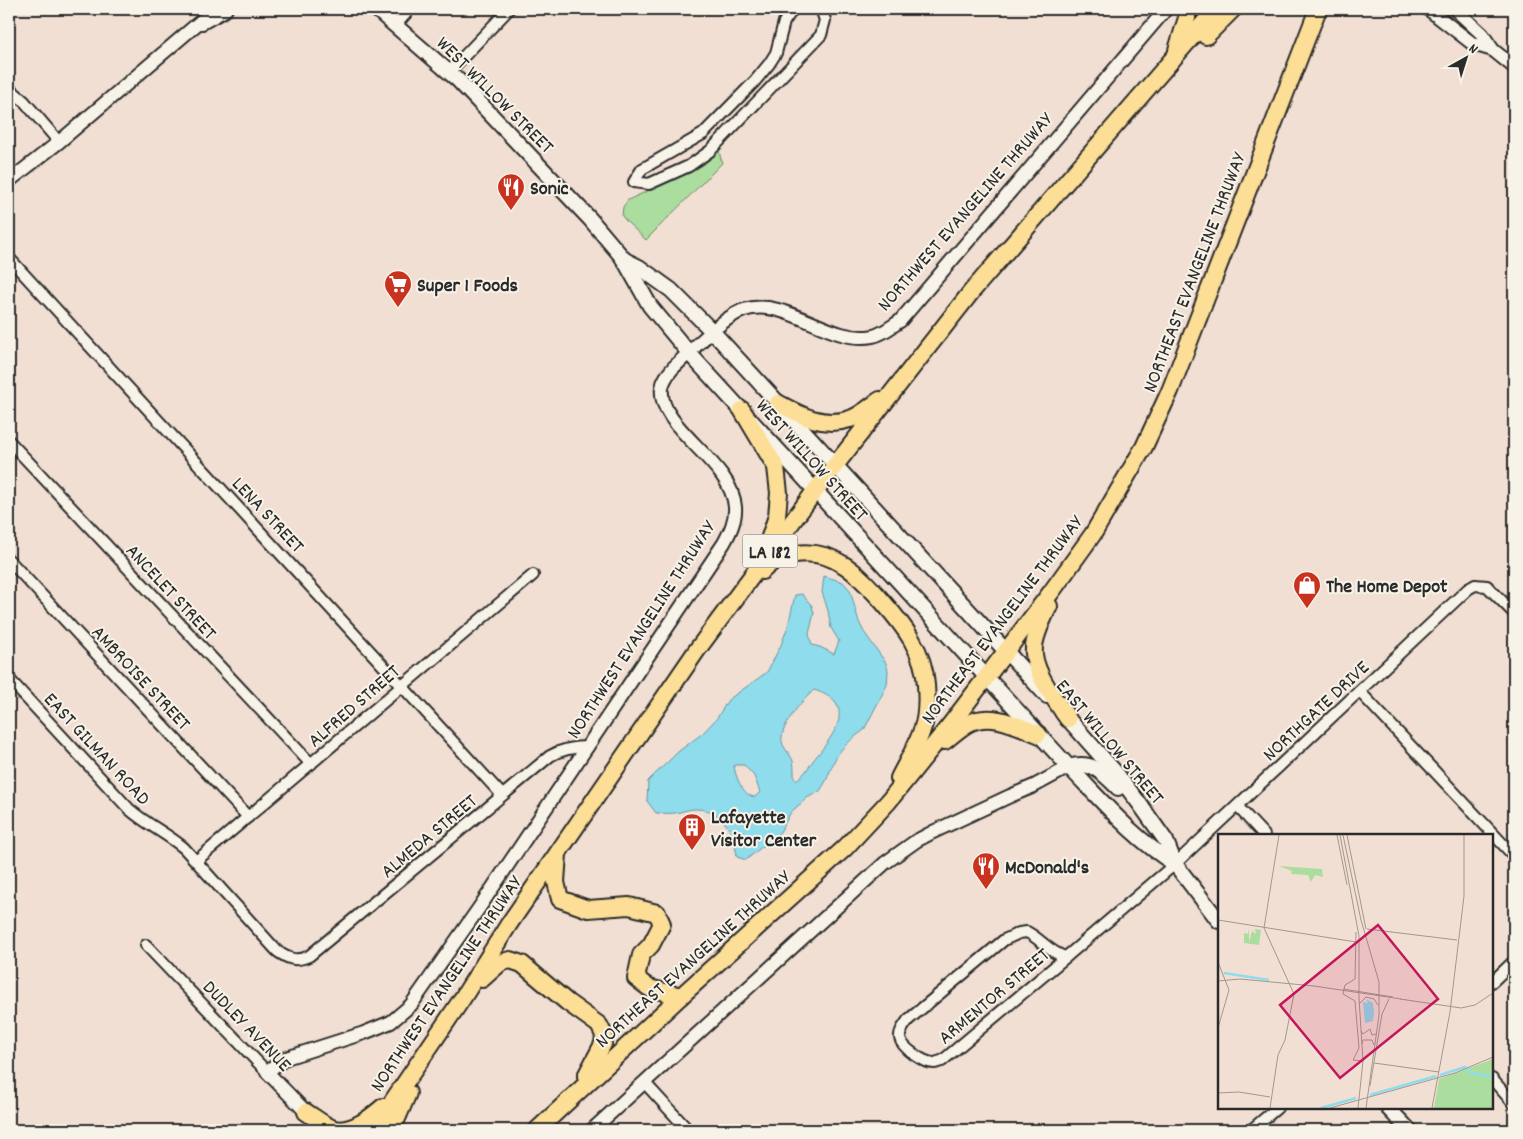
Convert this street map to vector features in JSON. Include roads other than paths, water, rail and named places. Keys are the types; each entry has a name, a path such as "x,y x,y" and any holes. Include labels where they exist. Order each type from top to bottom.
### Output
{"highway":[{"path":"1175,56 1187,9"},
{"name":"NORTHWEST EVANGELINE THRUWAY","path":"373,1130 462,999 509,924 697,650 835,465 972,291 1216,9"},
{"path":"1105,137 1233,9"},
{"name":"NORTHEAST EVANGELINE THRUWAY","path":"537,1130 681,996 845,848 888,802 986,677 1093,534 1144,447 1170,391 1318,9"},
{"path":"1307,38 1326,9"},
{"path":"778,403 802,416 824,422 850,419 890,394"},
{"path":"742,410 776,467 779,493 777,516 761,564"},
{"path":"737,596 770,563 786,556 818,553 831,557 847,566 878,596 905,628 920,656 925,674 925,712 923,729 888,802"},
{"path":"1063,576 1041,622 1034,647 1038,672 1068,719"},
{"path":"925,756 968,723 990,718 1010,722 1038,734"},
{"path":"558,852 556,882 560,899 588,909 630,906 657,912 662,924 652,945 641,956 636,978 649,988 681,996"},
{"path":"462,999 491,970 500,963 510,960 522,964 534,972 567,1002 599,1026 604,1034 603,1044 576,1094"},
{"path":"392,1130 408,1093 446,1023"},
{"path":"306,1112 334,1129 354,1128 372,1117 401,1090"},
{"path":"306,1112 315,1130"}],"main road":[{"path":"202,22 226,9"},
{"name":"WEST WILLOW STREET","path":"376,9 450,72 590,219 623,258 650,306 689,353 986,677"},
{"name":"WEST WILLOW STREET","path":"623,258 671,290 1006,650"},
{"name":"EAST WILLOW STREET","path":"1006,650 1116,773 1166,842 1175,864 1218,920"},
{"name":"EAST WILLOW STREET","path":"986,677 1069,767 1131,830 1158,853 1175,864"},
{"path":"1069,767 1080,764 1090,766 1105,775 1120,790 1139,803"},
{"path":"1389,1109 1409,1130"}],"street":[{"path":"9,181 59,142 202,22 214,9"},
{"path":"396,25 410,9"},
{"path":"450,72 510,9"},
{"path":"793,9 784,22 776,53 755,81 703,134 642,169 634,182 649,184 699,160 710,151 821,35 825,20 821,9"},
{"name":"NORTHWEST EVANGELINE THRUWAY","path":"267,1072 286,1058 364,1033 390,1022 411,1006 588,747 724,543 733,524 735,509 730,486 709,459 672,419 665,408 662,388 673,368 732,315 742,310 771,308 841,334 854,336 874,336 900,321 1166,9"},
{"path":"1428,9 1473,44 1493,50"},
{"path":"1455,9 1482,34 1493,50 1514,67"},
{"path":"755,81 767,91"},
{"path":"9,88 24,101 59,142"},
{"path":"689,143 699,160"},
{"name":"LENA STREET","path":"9,258 502,795"},
{"name":"ANCELET STREET","path":"9,441 311,764"},
{"name":"AMBROISE STREET","path":"9,560 248,817"},
{"name":"ALFRED STREET","path":"196,861 534,575"},
{"name":"NORTHGATE DRIVE","path":"1175,864 1238,807 1468,589 1481,584 1490,588 1514,613"},
{"name":"EAST GILMAN ROAD","path":"9,679 129,809 147,824 174,840 196,861 277,951 295,960"},
{"path":"1360,692 1514,856"},
{"name":"ALMEDA STREET","path":"295,960 309,956 550,756 575,747 588,747"},
{"path":"592,1130 885,864 916,841 933,832 1034,786 1069,767"},
{"path":"1238,807 1263,834"},
{"name":"ARMENTOR STREET","path":"1066,957 1055,953 1038,938 1027,932 1009,937 908,1020 900,1034 902,1042 925,1061 934,1063 942,1060 1066,957 1175,864"},
{"name":"DUDLEY AVENUE","path":"146,945 324,1130"},
{"path":"1493,981 1514,961"},
{"path":"1493,1080 1514,1104"},
{"path":"644,1082 688,1130"},
{"path":"1251,1130 1276,1109"}],"water":[{"path":"824,576 843,582 850,590 859,622 886,663 888,671 887,685 864,730 841,750 820,791 807,798 791,812 780,832 746,860 737,857 730,831 726,824 713,813 705,810 690,809 673,813 656,813 647,801 648,781 679,751 703,733 717,718 728,700 767,672 781,645 788,626 795,595 802,594 812,606 814,613 809,634 812,645 834,654 839,641 831,628 822,592","holes":["814,690 836,703 839,711 839,720 823,748 804,773 795,780 793,761 783,745 783,731 792,715","734,765 744,765 754,776 760,792 755,797 743,789 738,780"]}],"place":[{"name":"Sonic","path":"511,211"},
{"name":"Super 1 Foods","path":"398,308"},
{"name":"The Home Depot","path":"1307,609"},
{"name":"Lafayette Visitor Center","path":"692,851"},
{"name":"McDonald's","path":"986,890"}]}
